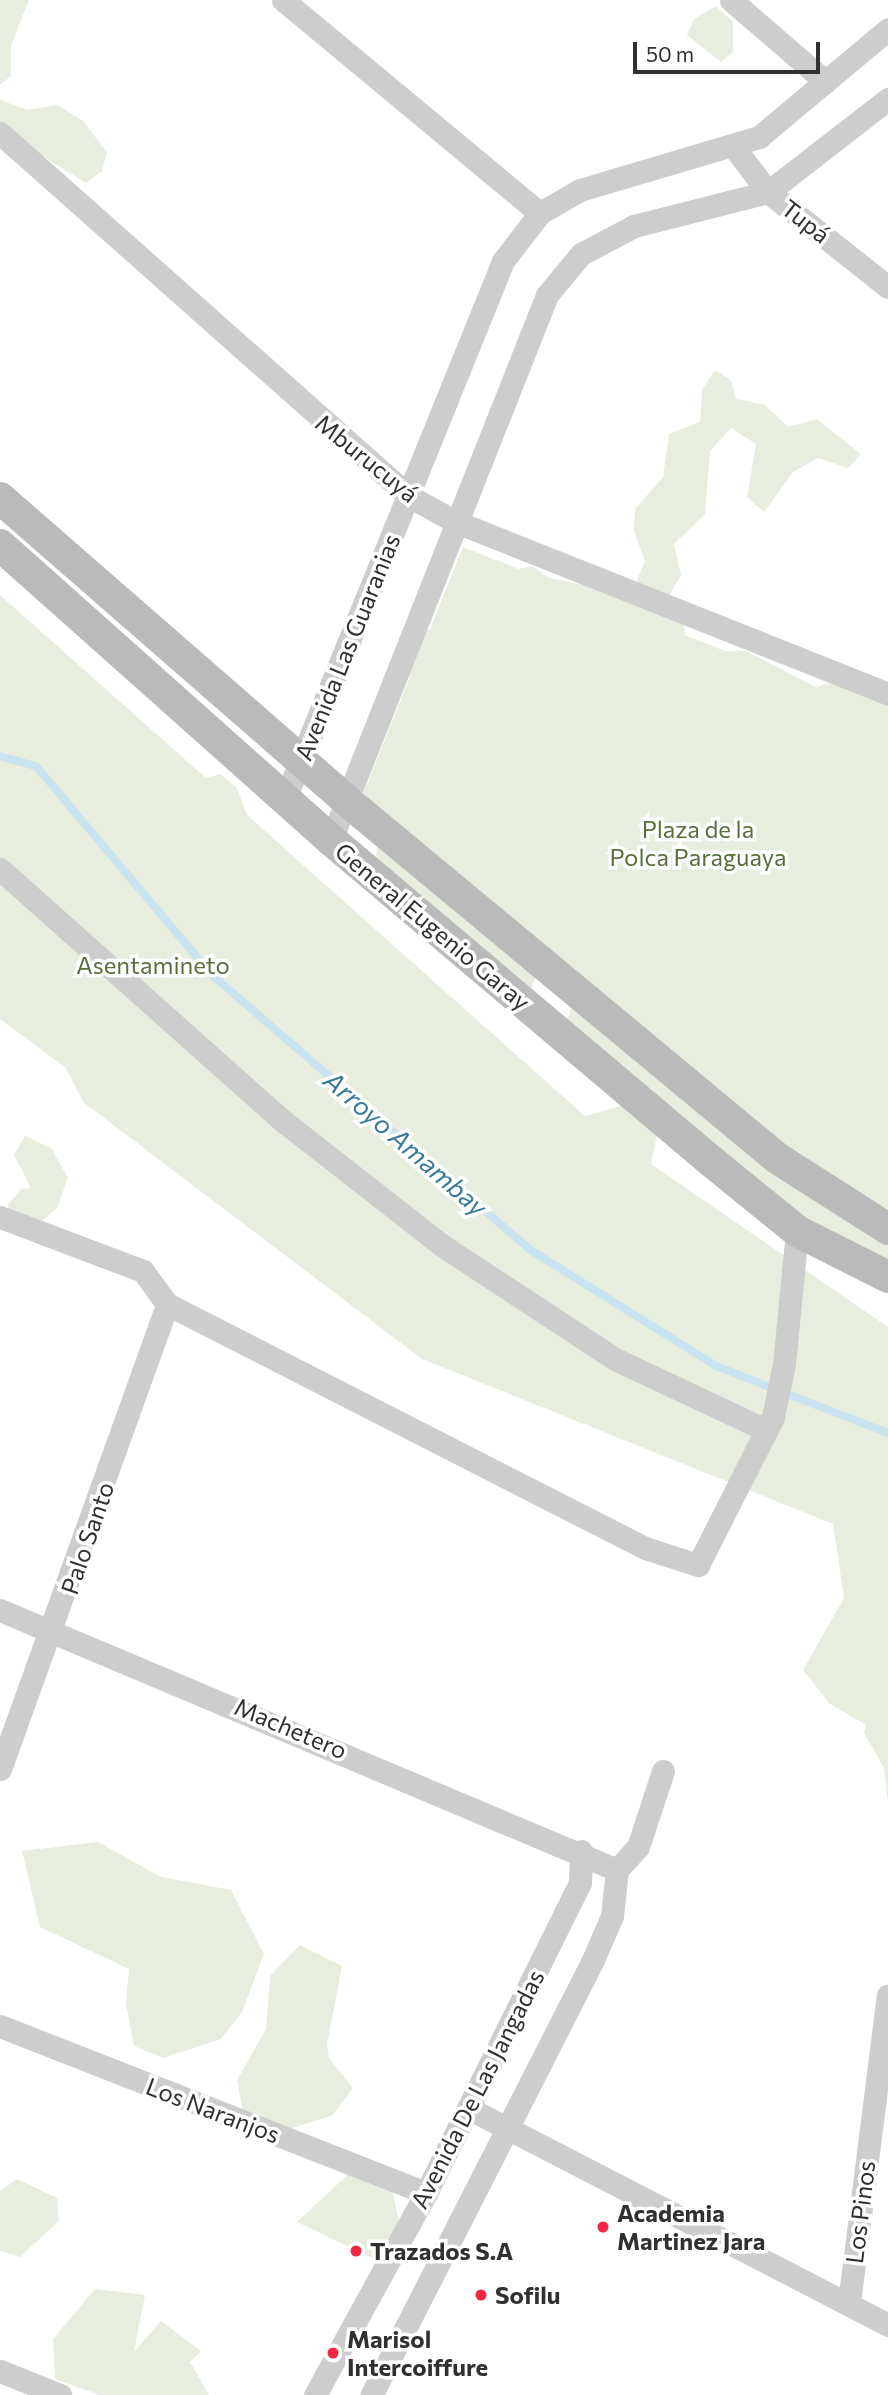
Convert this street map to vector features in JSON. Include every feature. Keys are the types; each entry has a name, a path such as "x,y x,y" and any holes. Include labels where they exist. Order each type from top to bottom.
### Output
{"street":[{"path":"283,0 540,213"},
{"path":"731,0 825,82"},
{"name":"Avenida Las Guaranias","path":"285,799 503,261 540,213 580,190 760,137 888,29"},
{"path":"331,841 454,521 547,295 582,254 634,226 768,192 888,99"},
{"name":"Mburucuyá","path":"0,133 409,496 454,521 888,694"},
{"name":"Tupá","path":"733,146 768,192 888,287"},
{"name":"General Eugenio Garay","path":"0,498 347,801 777,1158 888,1229"},
{"name":"General Eugenio Garay","path":"0,545 331,841 797,1231 888,1277"},
{"path":"0,869 282,1121 443,1246 615,1359 769,1423"},
{"path":"0,1217 143,1271 167,1304 645,1549 698,1565 769,1423 784,1364 797,1231"},
{"name":"Palo Santo","path":"0,1769 55,1628 167,1304"},
{"name":"Machetero","path":"0,1610 55,1628 581,1851 617,1870"},
{"path":"617,1870 638,1847 663,1771"},
{"name":"Avenida De Las Jangadas","path":"316,2395 426,2193 580,1883 581,1851"},
{"name":"Avenida De Las Jangadas","path":"371,2395 508,2130 612,1916 617,1870"},
{"name":"Los Pinos","path":"849,2303 888,1995"},
{"name":"Los Naranjos","path":"0,2026 426,2193"},
{"path":"468,2108 888,2325"},
{"path":"0,2371 60,2395"}],"green space":[{"path":"0,0 29,0 11,45 11,76 0,85"},
{"path":"716,6 733,22 733,52 721,62 687,35 694,19"},
{"path":"0,100 28,110 58,105 83,121 107,152 102,171 86,183 39,154 0,142"},
{"name":"Plaza de la Polca Paraguaya","path":"715,370 731,380 736,399 765,405 788,427 817,419 861,454 848,468 818,458 793,472 764,512 747,497 756,444 731,428 710,451 705,514 674,544 681,575 667,599 683,614 685,635 725,651 746,651 816,687 841,680 888,693 888,1264 790,1211 561,1038 575,998 540,967 524,1005 376,858 378,837 359,804 410,677 401,670 411,636 430,629 463,547 519,569 532,566 549,578 641,596 637,580 645,561 634,531 635,509 663,477 669,434 700,422 702,390"},
{"name":"Asentamineto","path":"0,595 206,778 220,774 237,788 247,815 585,1116 624,1105 659,1125 651,1164 888,1327 888,1801 884,1768 864,1733 866,1725 830,1704 803,1670 844,1598 833,1524 422,1359 83,1102 66,1068 0,1019"},
{"path":"25,1136 51,1148 68,1178 57,1208 41,1222 10,1217 8,1205 21,1189 31,1188 14,1155"},
{"path":"98,1842 161,1877 231,1890 264,1954 242,2012 221,2039 163,2058 134,2046 126,2004 129,1969 40,1927 22,1851"},
{"path":"300,1945 342,1966 327,2045 329,2058 353,2088 333,2115 274,2134 245,2122 237,2080 266,2029 270,1976"},
{"path":"357,2166 403,2183 393,2194 400,2226 390,2259 370,2257 297,2222"},
{"path":"17,2179 57,2198 59,2221 20,2257 0,2251 0,2191"},
{"path":"95,2289 145,2295 134,2352 161,2321 201,2351 190,2362 209,2395 100,2395 55,2379 53,2339"}],"waterway":[{"name":"Arroyo Amambay","path":"0,756 36,766 212,975 529,1249 716,1366 888,1433"}],"place":[{"name":"Academia Martinez Jara","path":"603,2227"},
{"name":"Trazados S.A","path":"356,2251"},
{"name":"Sofilu","path":"481,2295"},
{"name":"Marisol Intercoiffure","path":"333,2353"}]}
